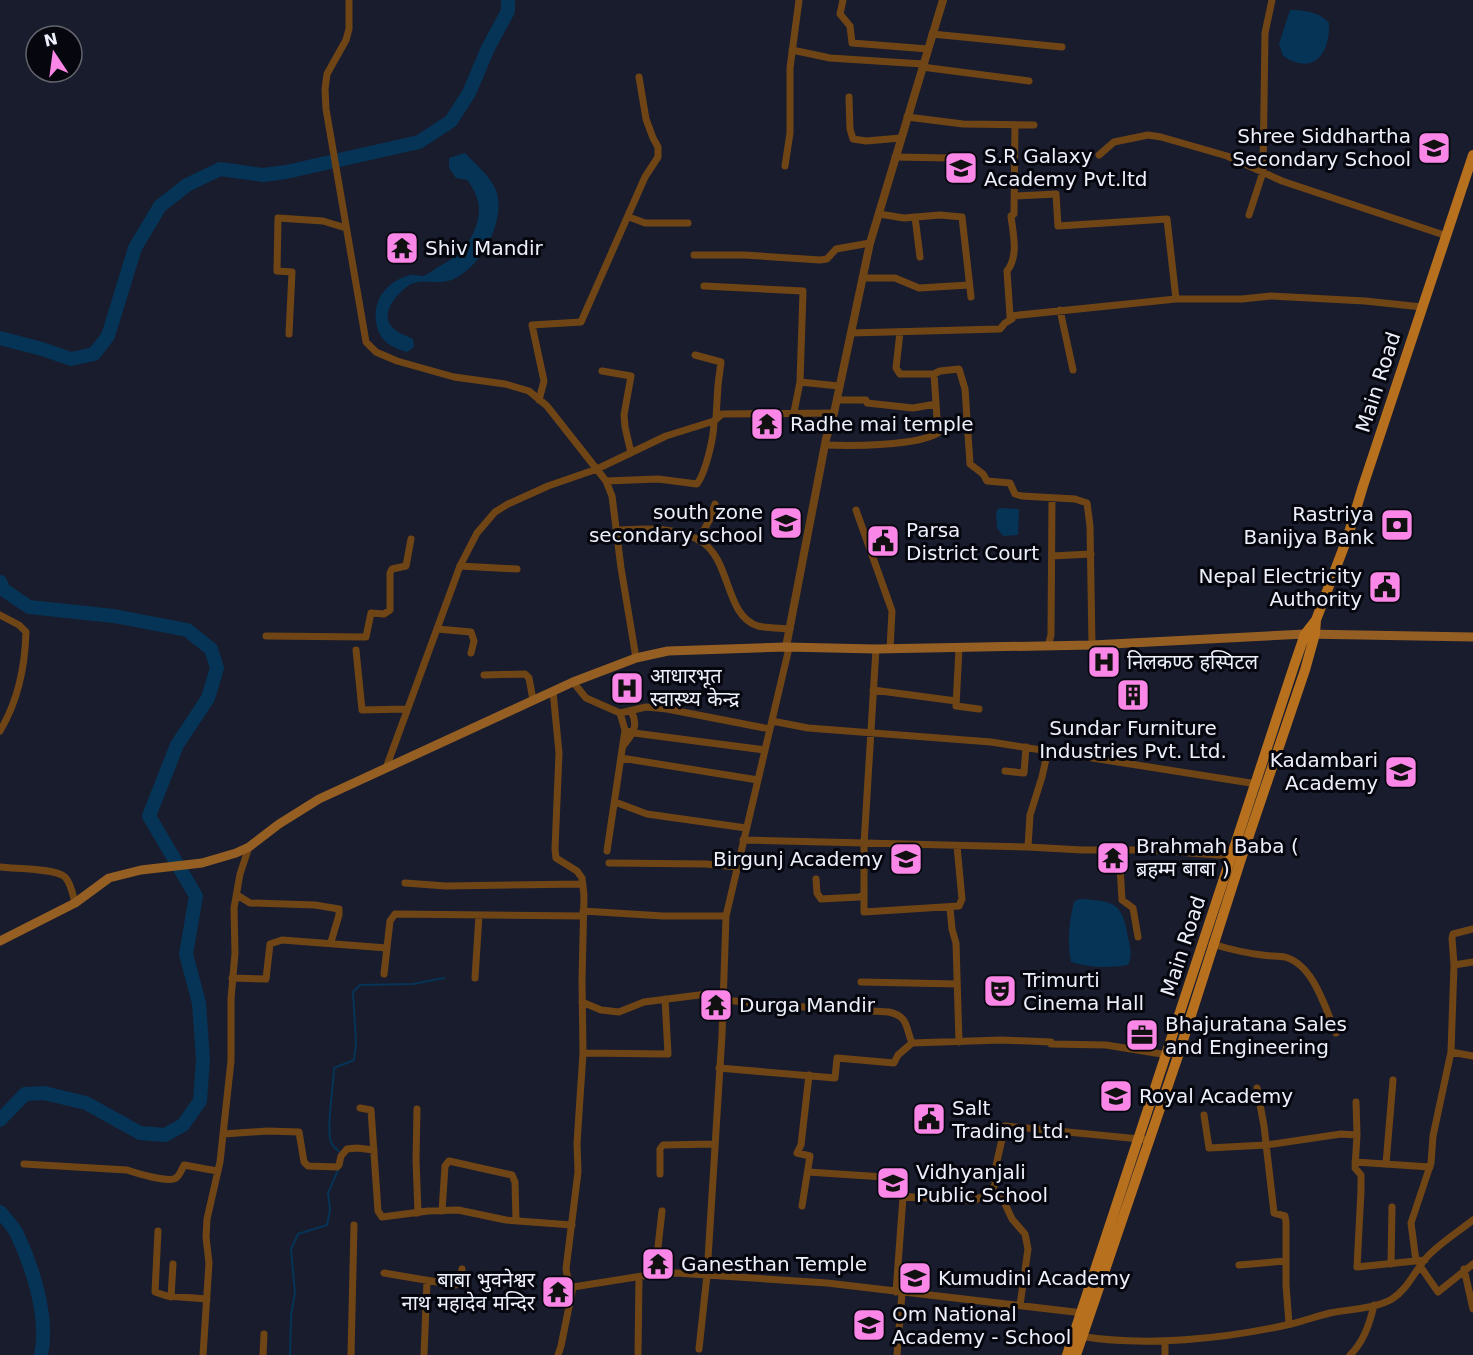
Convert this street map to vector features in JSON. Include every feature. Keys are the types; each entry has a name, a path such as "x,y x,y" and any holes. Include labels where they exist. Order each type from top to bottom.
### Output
{"main road":[{"name":"Main Road","path":"1086,1313 1165,1054 1209,943 1310,634 1348,536 1473,155"},
{"path":"0,941 75,903 109,878 141,870 202,862 236,853 249,847 279,824 319,799 573,682 636,658 668,651 788,648 876,650 1092,645 1310,634 1473,637"},
{"name":"Main Road","path":"1068,1355 1078,1336 1150,1140 1178,1056 1231,856 1261,785"},
{"name":"Main Road","path":"1076,1355 1078,1336"}],"street":[{"path":"349,0 349,29 346,40 327,74 325,89 326,109 366,342 376,352 397,361 454,377 505,384 529,391 547,406 606,481 612,496 636,658"},
{"path":"785,166 790,133 790,68 800,0"},
{"path":"843,0 840,14 850,26 852,43 928,49"},
{"path":"699,1349 707,1275 726,916 788,648 825,445 837,400 870,243 943,0"},
{"path":"1249,215 1263,172 1265,33 1272,0"},
{"path":"932,34 1062,47"},
{"path":"792,50 830,58 922,66 1029,81"},
{"path":"539,400 543,381 532,325 581,322 645,177 658,157 658,147 642,101 639,77"},
{"path":"849,97 850,129 853,139 866,141 901,138"},
{"path":"907,117 963,124 1034,125"},
{"path":"851,333 1000,329 1005,322 1012,319 1007,271 1012,266 1014,256 1011,216 1014,214 1015,196 1015,125"},
{"path":"1099,155 1114,142 1148,135 1227,156 1282,181 1447,236"},
{"path":"895,158 949,158"},
{"path":"1015,196 1056,194 1058,226 1167,219 1176,299"},
{"path":"879,214 904,218 940,215 962,217 970,297"},
{"path":"628,217 645,223 688,223"},
{"path":"915,217 920,257"},
{"path":"289,334 292,272 277,271 278,218 323,221 346,228"},
{"path":"694,255 744,255 820,260 827,259 836,249 870,243"},
{"path":"863,278 895,278 919,288 969,285"},
{"path":"704,286 803,291 800,382 794,412"},
{"path":"1010,316 1176,299 1271,296 1365,301 1422,307"},
{"path":"1060,310 1073,370"},
{"path":"900,332 896,368 900,374 934,374 959,369 965,389 970,464 984,474 987,482 1010,483 1015,494 1075,499 1087,503 1091,554 1092,645"},
{"path":"606,481 658,479 697,484 702,477 715,419 721,362 695,355"},
{"path":"602,371 631,376 624,415 631,453"},
{"path":"825,445 850,446 920,440 936,435 938,433 934,374"},
{"path":"800,382 839,386"},
{"path":"837,400 866,400 867,403 913,408 936,404"},
{"path":"386,768 460,566 477,533 495,512 548,486 597,469 666,436 715,419 722,414 834,413"},
{"path":"1048,646 1051,635 1052,498"},
{"path":"698,540 709,521 715,504"},
{"path":"856,510 892,611 890,649"},
{"path":"616,530 659,528 698,540 717,557 737,608 746,618 756,626 790,629"},
{"path":"266,636 366,637 371,613 384,614 390,610 390,573 392,569 406,566 411,539"},
{"path":"1052,556 1091,554"},
{"path":"460,566 517,569"},
{"path":"0,615 19,625 26,632 16,699 0,731"},
{"path":"437,629 471,632 474,641 471,653"},
{"path":"959,648 956,706 979,709"},
{"path":"356,650 362,710 406,710"},
{"path":"876,650 864,844 864,912 959,906 962,899 957,846"},
{"path":"484,675 525,674 529,678 533,700"},
{"path":"573,682 585,698 620,713 646,707 771,725 991,742 1261,785"},
{"path":"873,690 956,701"},
{"path":"553,691 559,753 556,858 577,871 583,884 583,1053 577,1143 578,1172 566,1269 567,1280 573,1287"},
{"path":"622,746 634,733 635,719 631,711"},
{"path":"607,851 625,730 620,713"},
{"path":"625,730 765,750"},
{"path":"1005,771 1024,773 1026,747"},
{"path":"1028,847 1030,815 1048,750"},
{"path":"621,758 758,780"},
{"path":"615,802 647,814 746,828"},
{"path":"743,840 1149,850 1231,856"},
{"path":"203,1355 209,1263 206,1237 207,1219 218,1171 231,1060 232,978 235,953 234,908 240,874 249,847"},
{"path":"1119,850 1122,900 1133,908 1138,937"},
{"path":"609,863 706,864 737,867"},
{"path":"0,867 54,872 64,876 69,883 75,903"},
{"path":"816,879 817,893 821,899 864,895"},
{"path":"405,882 446,886 583,884"},
{"path":"237,895 250,903 315,905 339,909 331,942"},
{"path":"950,908 956,943 959,1042"},
{"path":"384,974 390,921 394,914 583,913 726,916"},
{"path":"475,978 479,915"},
{"path":"1473,929 1454,934 1452,938 1454,965 1451,1052 1433,1136 1430,1167 1411,1223 1420,1262 1438,1292 1473,1264"},
{"path":"232,978 266,979 270,944 290,939 387,948"},
{"path":"1209,943 1231,951 1285,957 1294,961 1306,972 1316,987 1336,1033"},
{"path":"1454,965 1473,962"},
{"path":"861,982 957,984"},
{"path":"582,1002 601,1010 619,1012 644,1002 723,992"},
{"path":"583,1053 668,1054 665,999"},
{"path":"723,1000 899,1014 905,1019 912,1042"},
{"path":"719,1068 835,1078 837,1059 894,1063 898,1055 912,1042 1001,1040 1051,1042 1051,1044 1106,1045 1178,1056"},
{"path":"1451,1052 1473,1056"},
{"path":"802,1206 810,1155 797,1153 801,1145 809,1075"},
{"path":"1386,1164 1393,1080"},
{"path":"1257,1088 1274,1213 1285,1216 1286,1222 1289,1324"},
{"path":"1356,1102 1355,1168 1361,1175 1357,1267 1420,1262"},
{"path":"360,1108 371,1110 382,1217 458,1210 516,1221 572,1225"},
{"path":"417,1109 418,1213"},
{"path":"1204,1115 1209,1148 1266,1145 1332,1135 1357,1135"},
{"path":"991,1192 1005,1126 1150,1140"},
{"path":"223,1134 267,1131 299,1132 304,1162 308,1166 337,1167 341,1156 347,1149 374,1150"},
{"path":"660,1174 660,1149 663,1145 715,1144"},
{"path":"442,1211 445,1166 449,1161 512,1175 515,1182 516,1221"},
{"path":"1355,1162 1430,1167"},
{"path":"24,1164 127,1170 141,1175 172,1179 179,1175 184,1165 218,1171"},
{"path":"808,1172 899,1178 898,1196 903,1197 973,1201 991,1192 1000,1193 1012,1219 1025,1233 1028,1249 1020,1305"},
{"path":"897,1355 903,1197"},
{"path":"1391,1264 1392,1207"},
{"path":"655,1274 662,1211"},
{"path":"1078,1336 1111,1341 1165,1341 1215,1336 1289,1324 1374,1305 1391,1300 1401,1292 1420,1262 1473,1220"},
{"path":"351,1355 354,1225"},
{"path":"158,1231 154,1289 157,1293 171,1297 207,1299"},
{"path":"1239,1265 1286,1262"},
{"path":"171,1297 173,1264"},
{"path":"384,1273 457,1284 460,1282 462,1269"},
{"path":"1464,1269 1473,1309"},
{"path":"573,1287 655,1274 676,1273 827,1283 1086,1313"},
{"path":"638,1355 639,1277"},
{"path":"424,1355 428,1281"},
{"path":"558,1355 573,1287"},
{"path":"1350,1355 1364,1334 1374,1305"},
{"path":"263,1355 264,1334"},
{"path":"1164,1355 1165,1341"}],"water":[{"path":"1290,10 1311,12 1321,16 1329,23 1327,44 1318,59 1311,63 1294,62 1283,56 1279,44"},
{"path":"465,153 495,188 498,214 494,228 480,256 459,276 444,282 411,284 396,298 389,310 389,322 400,333 413,339 414,347 407,352 397,349 381,337 377,327 376,309 382,294 401,278 428,274 456,256 474,231 479,211 478,200 467,180 456,178 449,168 449,158"},
{"path":"999,508 1019,509 1018,535 1003,536 997,528 996,512"},
{"path":"1079,899 1108,902 1119,910 1126,925 1130,948 1128,965 1100,967 1071,962 1070,924 1074,902"}],"waterway":[{"path":"0,338 71,359 94,354 108,336 135,248 160,206 187,185 220,169 263,175 286,172 419,142 451,121 469,93 488,48 508,11 508,0"},
{"path":"0,582 4,590 29,607 114,616 187,630 211,649 217,668 208,698 177,745 149,816 196,896 186,954 199,1003 203,1059 200,1101 183,1125 165,1135 140,1133 86,1103 44,1093 25,1094 0,1120"},
{"path":"342,1154 332,1144 329,1130 334,1068 354,1060 356,1043 353,992 360,985 413,984 444,978"},
{"path":"290,1355 291,1315 295,1293 291,1249 298,1234 327,1225 330,1210 328,1193 339,1168"},
{"path":"0,1212 17,1234 34,1277 43,1325 41,1355"}],"place":[{"name":"Shree Siddhartha Secondary School","path":"1434,148"},
{"name":"S.R Galaxy Academy Pvt.ltd","path":"961,168"},
{"name":"Shiv Mandir","path":"402,248"},
{"name":"Radhe mai temple","path":"767,424"},
{"name":"south zone secondary school","path":"786,523"},
{"name":"Rastriya Banijya Bank","path":"1397,525"},
{"name":"Parsa District Court","path":"883,541"},
{"name":"Nepal Electricity Authority","path":"1385,587"},
{"name":"निलकण्ठ हस्पिटल","path":"1104,662"},
{"name":"आधारभूत स्वास्थ्य केन्द्र","path":"627,688"},
{"name":"Sundar Furniture Industries Pvt. Ltd.","path":"1133,695"},
{"name":"Kadambari Academy","path":"1401,772"},
{"name":"Brahmah Baba ( ब्रहम्म बाबा )","path":"1113,858"},
{"name":"Birgunj Academy","path":"906,859"},
{"name":"Trimurti Cinema Hall","path":"1000,991"},
{"name":"Durga Mandir","path":"716,1005"},
{"name":"Bhajuratana Sales and Engineering","path":"1142,1035"},
{"name":"Royal Academy","path":"1116,1096"},
{"name":"Salt Trading Ltd.","path":"929,1119"},
{"name":"Vidhyanjali Public School","path":"893,1183"},
{"name":"Ganesthan Temple","path":"658,1264"},
{"name":"Kumudini Academy","path":"915,1278"},
{"name":"बाबा भुवनेश्वर नाथ महादेव मन्दिर","path":"558,1292"},
{"name":"Om National Academy - School","path":"869,1325"}]}
